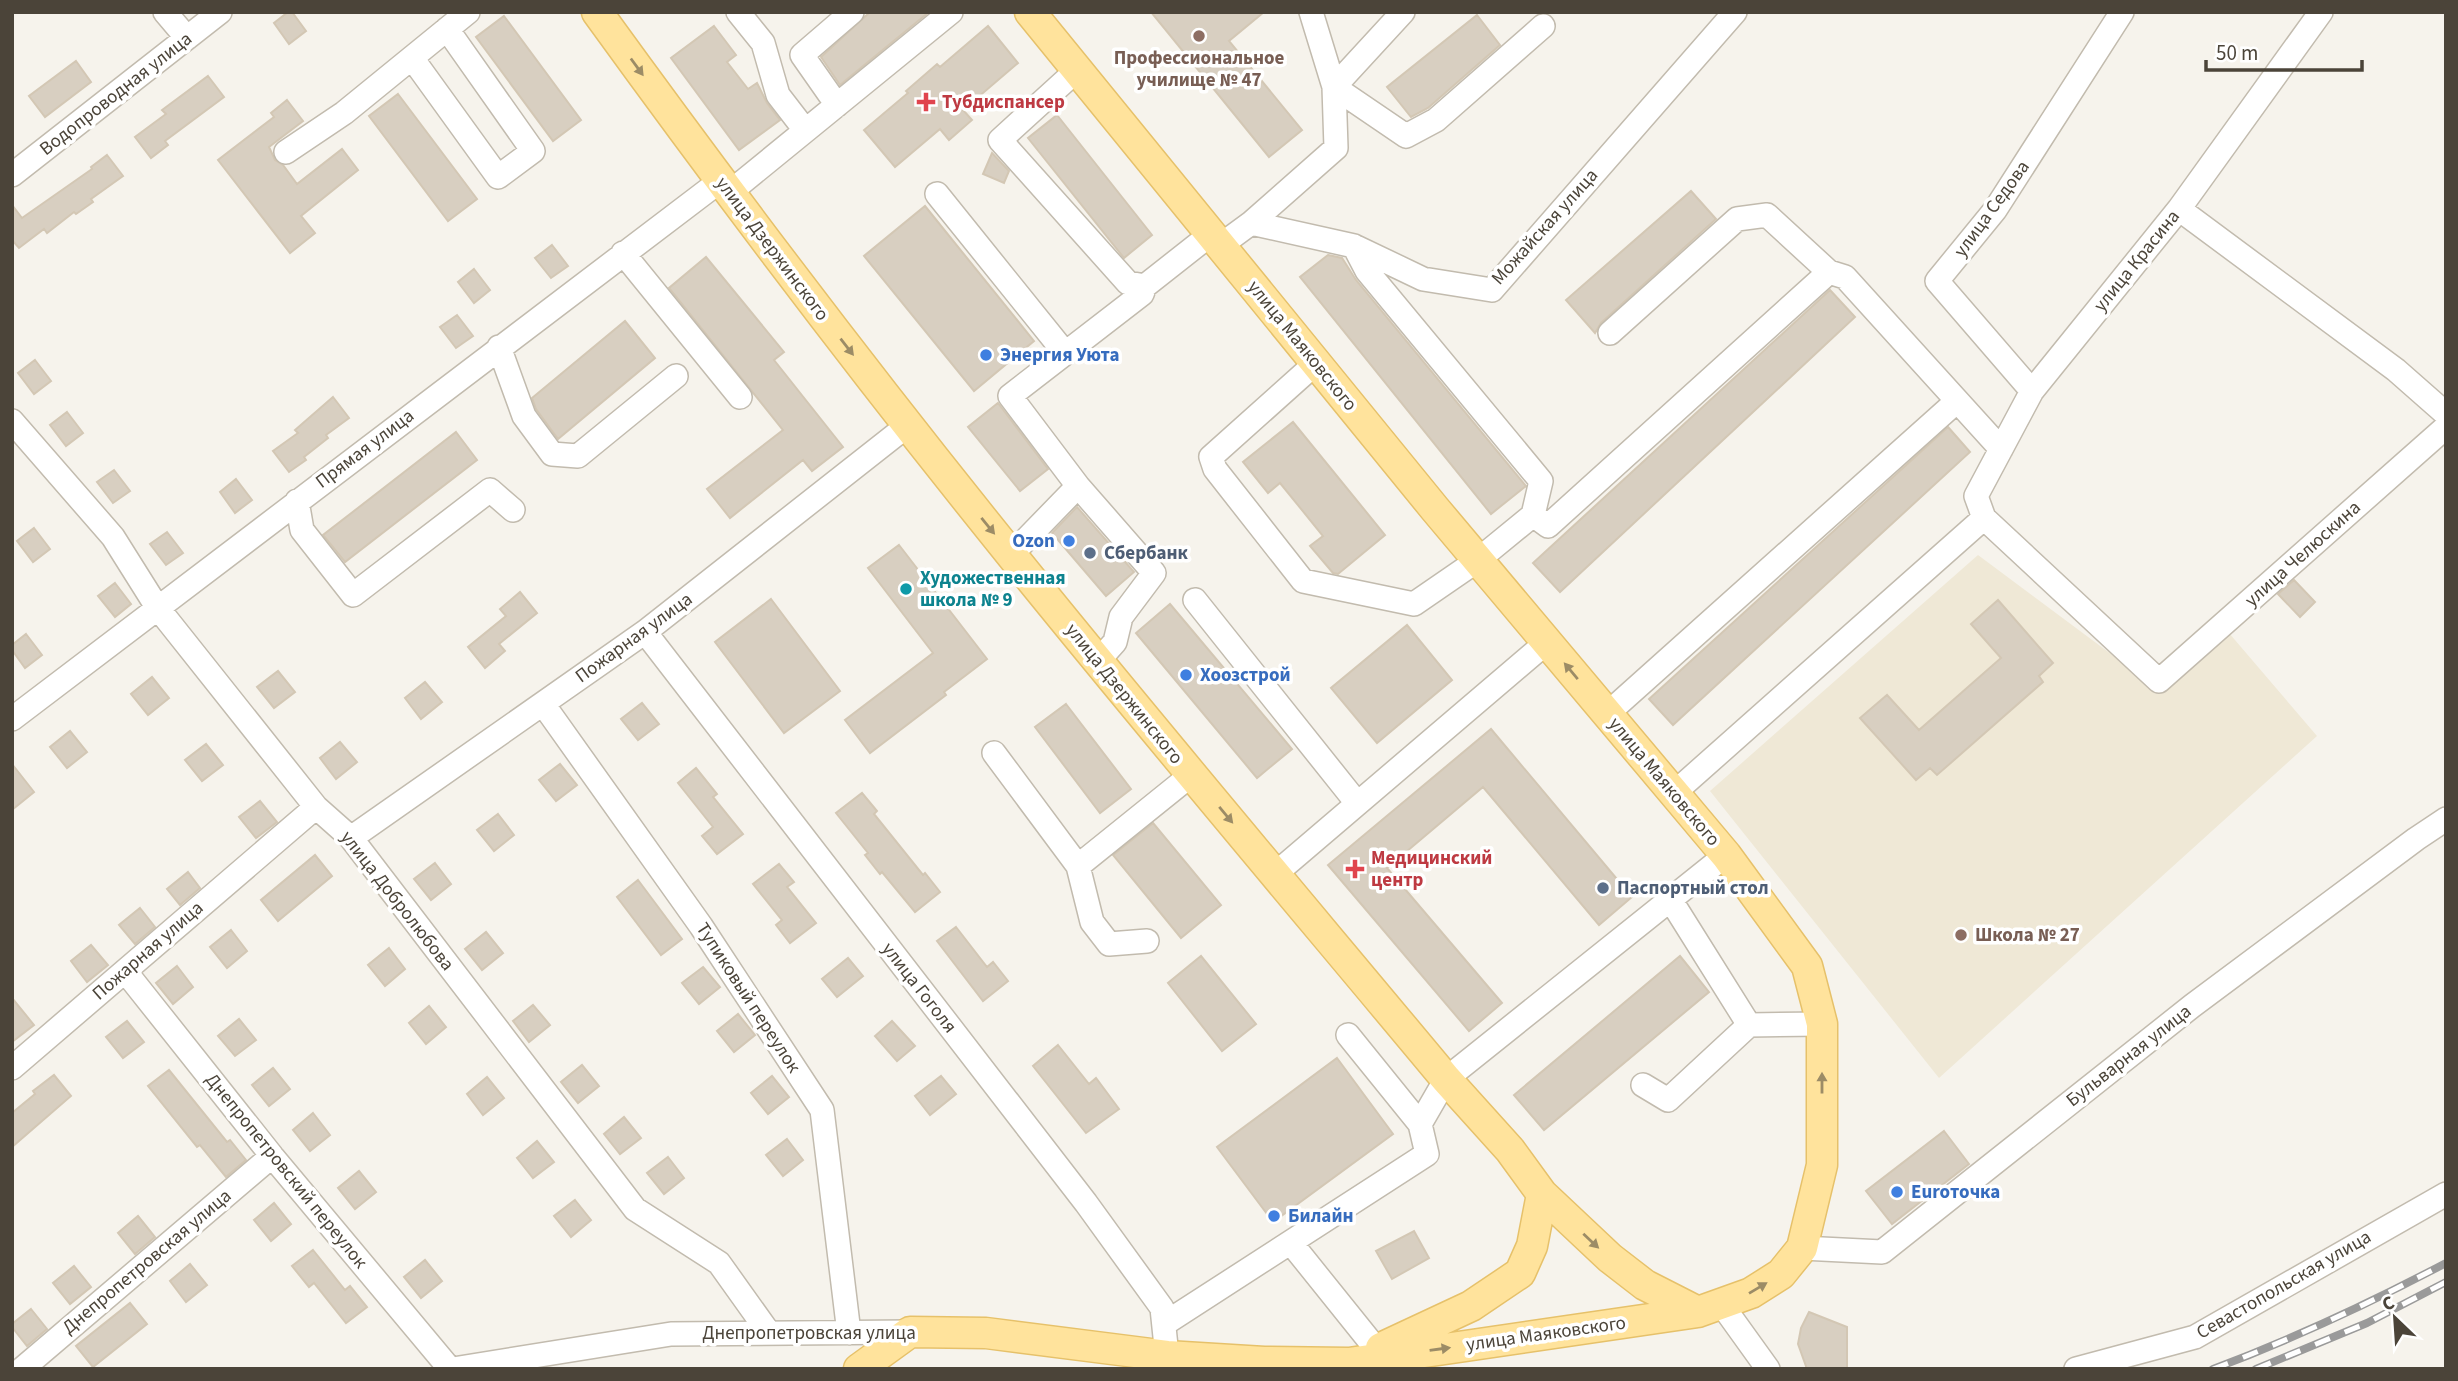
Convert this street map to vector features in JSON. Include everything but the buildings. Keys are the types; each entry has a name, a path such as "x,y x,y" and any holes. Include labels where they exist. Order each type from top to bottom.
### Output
{"main road":[{"name":"улица Дзержинского","path":"597,12 724,187 1010,555 1446,1079 1510,1150 1542,1194 1610,1258 1645,1285 1710,1308"},
{"name":"улица Маяковского","path":"1030,12 1478,560 1726,855 1807,966 1822,1024 1822,1165 1802,1248 1781,1274 1751,1293 1710,1308 1349,1363 1264,1362 1167,1356"},
{"path":"1349,1363 1471,1306 1521,1273 1532,1246 1542,1194"},
{"path":"859,1369 910,1332"},
{"name":"Днепропетровская улица","path":"910,1332 986,1333 1167,1356"}],"street":[{"path":"165,12 187,38"},
{"name":"Водопроводная улица","path":"12,175 220,12"},
{"path":"286,152 344,113 468,12"},
{"path":"738,12 763,43 778,95 805,130"},
{"path":"837,105 802,55 852,12"},
{"name":"Прямая улица","path":"12,719 623,253 805,130 951,12"},
{"path":"1098,661 1115,642 1121,617 1154,572 1078,486 1010,396 1142,294 1145,286 1216,240 1251,223 1336,148 1334,87 1311,12"},
{"path":"1334,87 1403,12"},
{"name":"Можайская улица","path":"1251,223 1354,246 1423,279 1492,290 1735,12"},
{"name":"улица Седова","path":"2032,391 1937,281 1995,210 2122,12"},
{"name":"улица Красина","path":"1984,517 1976,496 2032,391 2179,209 2321,12"},
{"path":"1334,87 1406,136 1436,120 1543,26"},
{"path":"412,58 498,177 533,151 447,29"},
{"path":"1077,70 1000,140 1128,283 1145,286"},
{"path":"937,194 1065,353"},
{"path":"2179,209 2396,370 2446,414"},
{"path":"1610,333 1737,219 1767,215 1829,272 1844,277 2001,449"},
{"path":"1316,363 1211,457 1215,469 1303,580 1414,604 1478,560 1533,515 1541,481 1367,271 1354,246"},
{"path":"623,253 740,397"},
{"path":"1533,515 1548,526 1829,272"},
{"path":"499,347 524,416 552,454 578,456 676,376"},
{"path":"1607,714 1957,401"},
{"name":"улица Добролюбова","path":"12,421 113,537 157,607 316,807 351,838 635,1209 719,1264 769,1333"},
{"name":"Пожарная улица","path":"351,838 645,632 908,425"},
{"name":"улица Челюскина","path":"1984,517 2160,681 2446,427"},
{"path":"1010,555 1078,486"},
{"path":"297,501 302,530 353,595 490,490 513,510"},
{"path":"1674,793 1984,517"},
{"path":"1195,600 1357,803"},
{"name":"улица Гоголя","path":"645,632 1086,1203 1162,1308 1167,1356"},
{"path":"1275,874 1546,642"},
{"name":"Тупиковый переулок","path":"543,704 701,926 822,1110 849,1333"},
{"path":"994,753 1078,866 1091,922 1109,944 1147,941"},
{"path":"1078,866 1191,775"},
{"name":"Пожарная улица","path":"12,1068 316,807"},
{"name":"Бульварная улица","path":"1802,1248 1882,1252 2192,1006 2446,819"},
{"path":"1420,1124 1446,1079 1726,855"},
{"path":"1670,899 1749,1025"},
{"name":"Днепропетровский переулок","path":"125,971 272,1156 452,1369"},
{"path":"1643,1085 1668,1100 1749,1025 1822,1024"},
{"path":"1164,1324 1427,1154 1420,1124 1348,1035"},
{"name":"Днепропетровская улица","path":"22,1369 272,1156"},
{"name":"Севастопольская улица","path":"2076,1369 2195,1337 2446,1194"},
{"path":"1291,1243 1377,1350"},
{"path":"1710,1308 1768,1369"},
{"name":"Днепропетровская улица","path":"452,1369 671,1334 910,1332"}],"shaded area":[{"name":"Школа № 27","path":"1978,555 2162,692 2229,633 2317,736 1939,1078 1710,791"}],"railway":[{"path":"2213,1369 2331,1320 2446,1263"},
{"path":"2256,1369 2367,1323 2446,1282"}],"place":[{"name":"Профессиональное училище № 47","path":"1199,36"},
{"name":"Тубдиспансер","path":"926,102"},
{"name":"Энергия Уюта","path":"986,355"},
{"name":"Ozon","path":"1069,541"},
{"name":"Сбербанк","path":"1090,553"},
{"name":"Художественная школа № 9","path":"906,589"},
{"name":"Хоозстрой","path":"1186,675"},
{"name":"Медицинский центр","path":"1355,869"},
{"name":"Паспортный стол","path":"1603,888"},
{"name":"Школа № 27","path":"1961,935"},
{"name":"Euroточка","path":"1897,1192"},
{"name":"Билайн","path":"1274,1216"}]}
